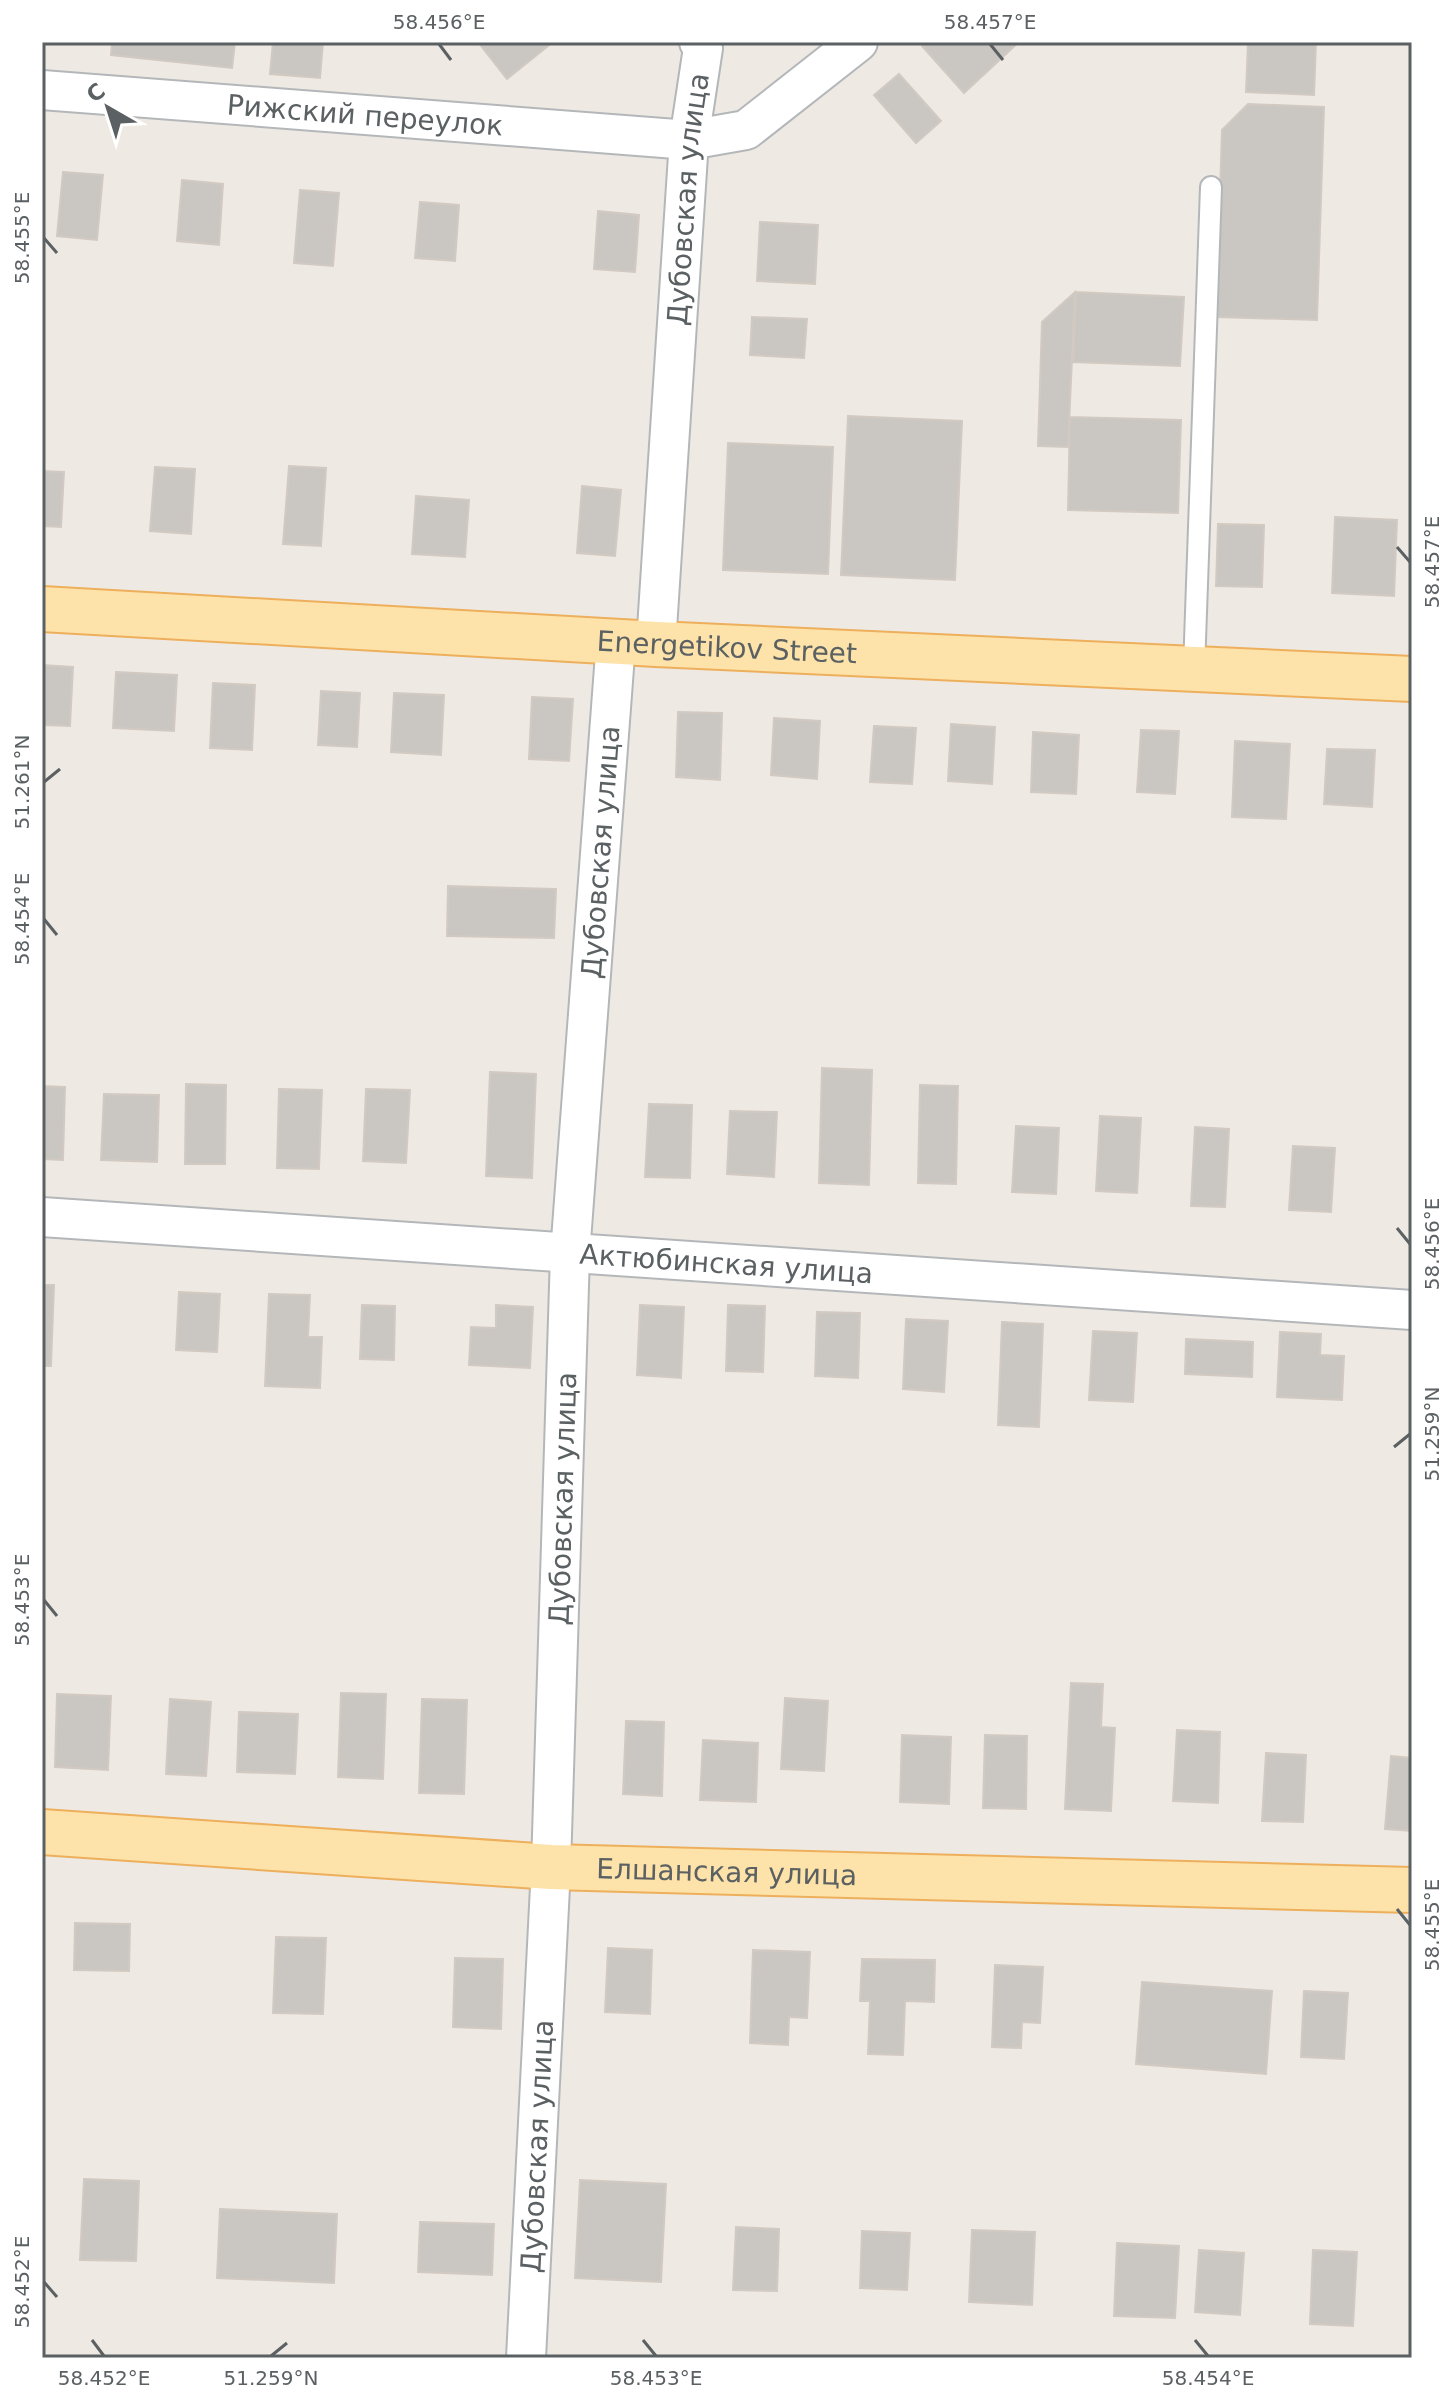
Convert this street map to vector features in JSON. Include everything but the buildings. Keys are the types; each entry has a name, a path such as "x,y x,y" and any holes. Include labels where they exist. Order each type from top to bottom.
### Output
{"main road":[{"name":"Energetikov Street","path":"42,609 636,643 1412,679"},
{"name":"Елшанская улица","path":"42,1832 551,1867 1412,1890"}],"street":[{"name":"Дубовская улица","path":"526,2358 551,1867 570,1254 689,140 703,48 699,42"},
{"name":"Рижский переулок","path":"42,90 689,140 746,130 858,42"},
{"name":"Актюбинская улица","path":"42,1217 1412,1310"}],"lane":[{"path":"1194,669 1211,187"}]}
